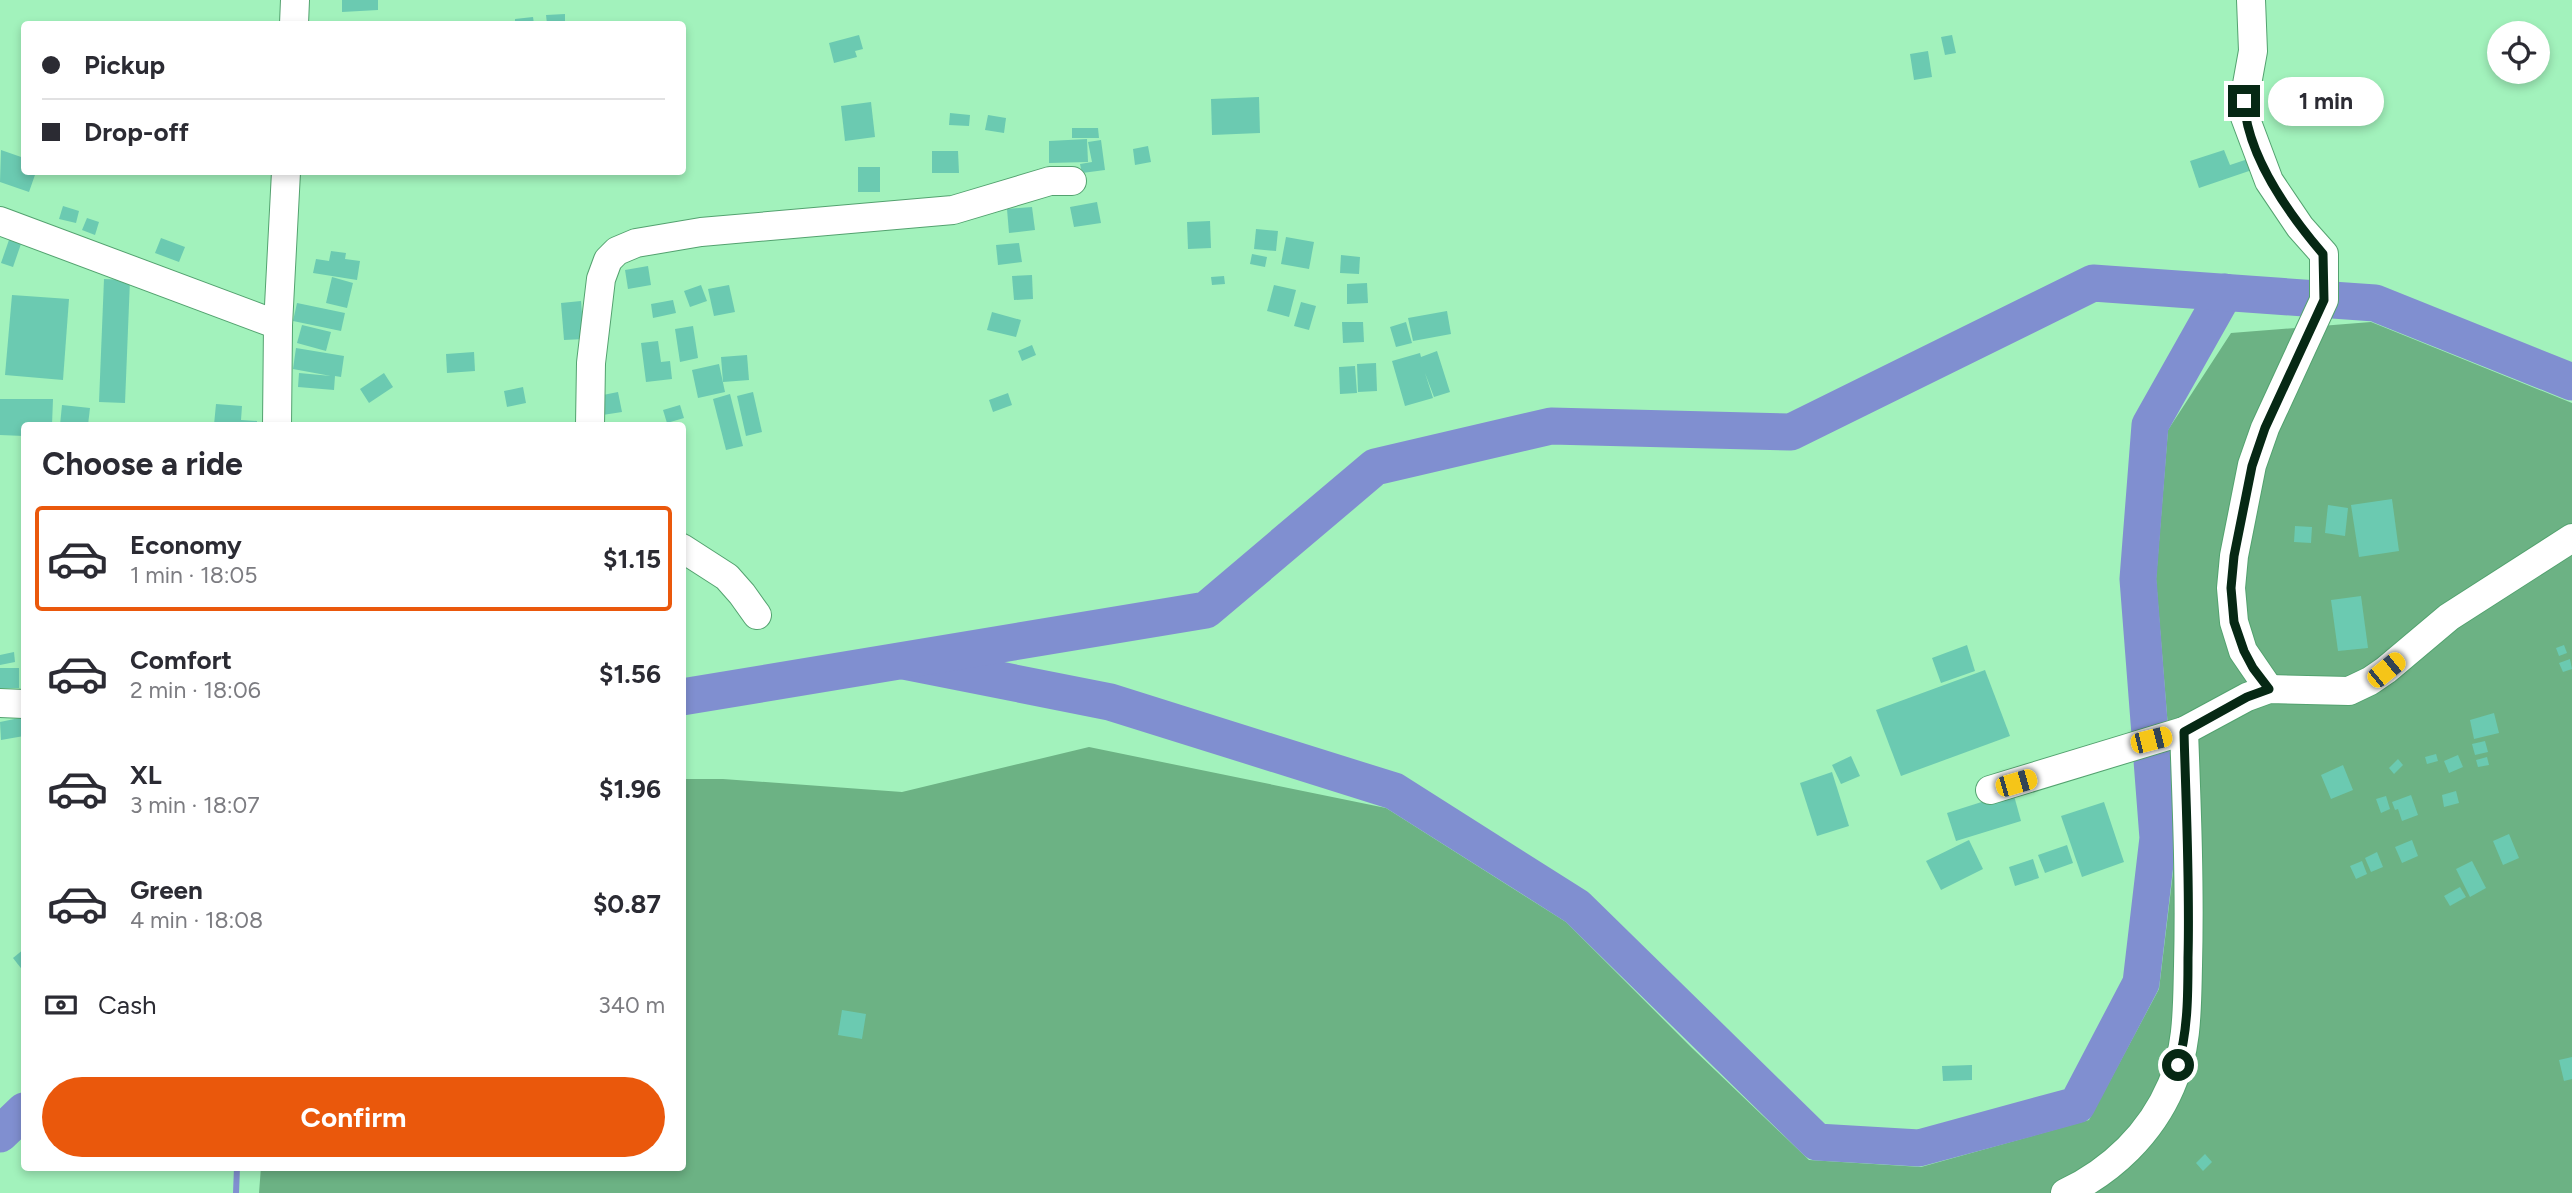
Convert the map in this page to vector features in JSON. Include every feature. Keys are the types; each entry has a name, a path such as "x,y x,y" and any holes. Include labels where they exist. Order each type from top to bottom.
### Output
{"street":[{"path":"294,21 295,0"},
{"path":"2251,0 2253,51 2244,101 2245,117 2269,181 2300,227 2323,254 2324,300 2265,428 2252,466 2234,556 2231,588 2234,622 2244,651 2269,689"},
{"path":"277,422 278,325 286,175"},
{"path":"590,422 592,363 601,279 608,260 617,251 636,243 701,232 953,210 1050,181 1072,181"},
{"path":"0,221 278,325"},
{"path":"1990,790 2184,732 2247,697 2269,689 2348,691 2370,681 2449,617 2572,538"},
{"path":"686,551 727,578 757,615"},
{"path":"0,703 21,704"},
{"path":"2065,1193 2124,1155 2138,1138 2172,1085 2184,1044 2190,916 2184,732"}],"green space":[{"path":"2371,322 2572,403 2572,1193 259,1193 261,1171 686,1171 686,779 723,779 902,792 1089,747 1386,808 1566,922 1809,1160 1921,1167 2089,1120 2159,989 2177,839 2156,579 2168,430 2231,333"}],"building":[{"path":"342,0 378,0 378,10 342,12"},
{"path":"565,14 565,21 547,21 546,15"},
{"path":"533,17 534,21 515,21"},
{"path":"859,35 863,49 855,51 857,57 834,63 829,43"},
{"path":"1952,35 1956,53 1945,55 1941,37"},
{"path":"1928,51 1932,77 1914,80 1910,54"},
{"path":"1259,97 1260,133 1212,135 1211,99"},
{"path":"871,102 875,137 845,141 841,106"},
{"path":"950,113 970,115 969,126 949,125"},
{"path":"988,115 1006,118 1004,133 985,130"},
{"path":"1072,128 1098,128 1099,138 1072,138"},
{"path":"1087,139 1088,162 1049,163 1049,141"},
{"path":"1101,140 1105,170 1082,173 1080,164 1092,162 1088,142"},
{"path":"1148,146 1151,162 1135,165 1133,149"},
{"path":"1,150 21,157 21,175 35,175 29,192 0,182"},
{"path":"2224,150 2230,165 2248,159 2252,170 2199,188 2190,161"},
{"path":"932,151 958,151 959,173 932,173"},
{"path":"858,167 880,167 880,192 858,192"},
{"path":"1097,202 1101,223 1074,227 1070,207"},
{"path":"63,206 79,211 76,223 59,219"},
{"path":"1032,207 1035,230 1009,233 1007,209"},
{"path":"87,218 99,222 95,235 82,230"},
{"path":"1210,221 1211,248 1188,249 1187,222"},
{"path":"1256,229 1278,231 1276,251 1254,249"},
{"path":"10,237 22,241 13,267 1,263"},
{"path":"1286,237 1314,242 1309,269 1281,264"},
{"path":"161,238 185,247 179,262 155,253"},
{"path":"1019,243 1022,262 998,265 996,245"},
{"path":"331,251 346,253 345,259 360,261 357,280 313,273 316,259 329,261"},
{"path":"1252,254 1267,257 1265,267 1250,264"},
{"path":"1341,255 1360,257 1359,274 1340,273"},
{"path":"648,266 651,285 628,289 625,270"},
{"path":"1032,275 1033,299 1014,300 1012,276"},
{"path":"1224,276 1225,284 1212,285 1211,277"},
{"path":"332,277 353,283 347,308 326,303"},
{"path":"104,279 130,280 125,403 99,402"},
{"path":"1367,283 1368,303 1347,304 1347,284"},
{"path":"701,285 707,301 690,307 684,291"},
{"path":"729,285 735,312 714,316 708,289"},
{"path":"1274,285 1296,290 1289,317 1267,311"},
{"path":"12,295 69,299 63,380 5,375"},
{"path":"673,300 676,313 653,318 651,304"},
{"path":"581,301 584,339 564,340 561,303"},
{"path":"1301,302 1316,306 1309,330 1294,326"},
{"path":"297,303 345,313 341,331 293,321"},
{"path":"1447,311 1451,334 1413,341 1408,318"},
{"path":"992,312 1021,320 1016,337 987,330"},
{"path":"1342,322 1363,322 1364,342 1343,343"},
{"path":"1406,322 1412,343 1396,347 1390,327"},
{"path":"302,325 331,332 326,351 297,343"},
{"path":"693,326 698,358 680,362 675,329"},
{"path":"658,341 661,362 670,361 672,379 646,382 641,343"},
{"path":"1032,345 1036,355 1022,361 1018,351"},
{"path":"296,348 344,356 341,377 335,376 334,390 298,387 299,373 331,376 293,369"},
{"path":"1437,351 1450,392 1434,397 1425,373 1433,398 1405,406 1392,361 1420,353 1421,357"},
{"path":"474,352 475,371 447,373 446,354"},
{"path":"747,355 749,380 723,382 721,357"},
{"path":"1376,363 1377,391 1358,392 1357,364"},
{"path":"719,364 725,392 698,398 692,370"},
{"path":"1355,366 1357,393 1340,394 1339,367"},
{"path":"384,373 393,387 369,403 360,389"},
{"path":"523,387 526,403 507,407 504,391"},
{"path":"618,392 622,412 596,416 593,397"},
{"path":"753,392 762,432 746,436 737,396"},
{"path":"1008,393 1012,405 993,412 989,400"},
{"path":"730,394 743,446 726,450 713,399"},
{"path":"0,399 53,399 52,422 21,422 21,436 0,435"},
{"path":"216,404 242,406 241,420 257,421 257,422 214,422"},
{"path":"62,405 90,408 88,422 60,422"},
{"path":"680,405 684,418 667,422 663,410"},
{"path":"2392,499 2399,551 2359,557 2351,505"},
{"path":"2328,505 2348,508 2345,536 2325,533"},
{"path":"2295,526 2312,527 2311,543 2294,542"},
{"path":"2361,596 2368,648 2338,651 2331,600"},
{"path":"1967,645 1975,671 1941,683 1932,658"},
{"path":"2564,645 2567,653 2559,656 2556,648"},
{"path":"14,652 15,662 0,665 0,655"},
{"path":"2570,659 2572,669 2563,672 2559,663"},
{"path":"0,668 19,668 19,688 0,688"},
{"path":"1985,670 2010,736 1901,776 1876,710"},
{"path":"2494,713 2499,733 2474,739 2470,720"},
{"path":"21,718 21,737 1,740 0,722"},
{"path":"2485,741 2488,752 2475,755 2472,744"},
{"path":"2436,754 2438,761 2427,764 2425,757"},
{"path":"2458,755 2463,767 2449,773 2444,761"},
{"path":"1851,756 1860,776 1841,784 1832,765"},
{"path":"2487,757 2489,765 2478,767 2476,760"},
{"path":"2398,759 2403,765 2394,774 2389,768"},
{"path":"2343,765 2353,790 2331,799 2321,775"},
{"path":"1832,772 1849,826 1817,836 1800,783"},
{"path":"2456,791 2459,803 2444,807 2442,795"},
{"path":"2013,792 2021,821 1956,841 1947,813"},
{"path":"2411,795 2418,815 2402,821 2392,802"},
{"path":"2386,796 2390,809 2381,813 2376,799"},
{"path":"2104,802 2124,862 2082,877 2061,816"},
{"path":"2509,834 2519,858 2503,865 2493,841"},
{"path":"1969,840 1983,869 1941,890 1926,861"},
{"path":"2412,840 2418,856 2402,863 2395,847"},
{"path":"2067,845 2073,863 2045,873 2038,855"},
{"path":"2377,852 2383,867 2371,872 2365,858"},
{"path":"2033,859 2039,878 2015,886 2009,867"},
{"path":"2362,861 2367,874 2356,879 2350,866"},
{"path":"2472,861 2486,888 2470,897 2456,869"},
{"path":"2460,887 2466,897 2450,906 2444,896"},
{"path":"21,951 21,968 13,958"},
{"path":"842,1010 866,1014 862,1039 838,1035"},
{"path":"2572,1057 2572,1079 2564,1081 2559,1060"},
{"path":"1972,1065 1972,1080 1943,1081 1942,1066"},
{"path":"2205,1154 2212,1162 2203,1171 2196,1163"}],"waterway":[{"path":"686,696 1206,610 1375,467 1551,426 1791,432 2093,283 2375,303 2572,382"},
{"path":"904,661 1110,702 1394,791 1577,907 1817,1142 1919,1148 2077,1105 2141,983 2158,838 2138,579 2150,425 2225,292"},
{"path":"0,1134 21,1114"},
{"path":"236,1193 237,1171"}],"route":[{"path":"2178,1065 2184,1044 2190,916 2184,732 2229,706 2269,689 2244,651 2234,622 2231,588 2234,556 2252,466 2265,428 2324,300 2323,254 2300,227 2269,181 2245,117 2244,101"}]}
